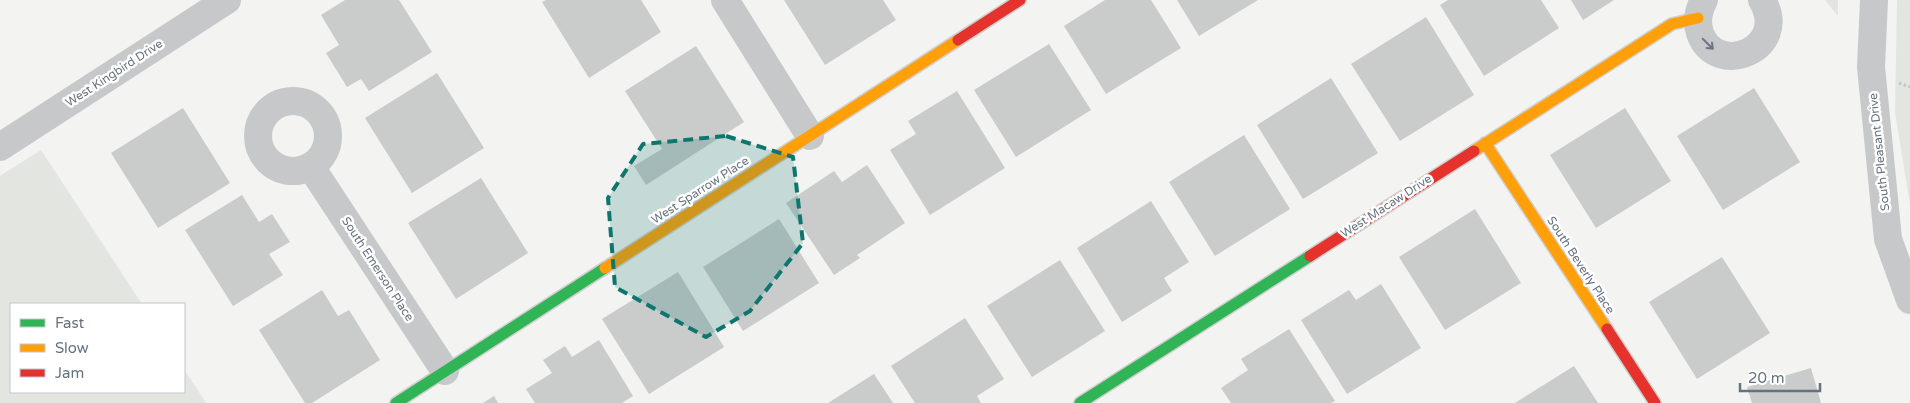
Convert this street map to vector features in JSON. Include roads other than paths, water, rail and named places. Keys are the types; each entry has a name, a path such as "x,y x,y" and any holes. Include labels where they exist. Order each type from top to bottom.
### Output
{"street":[{"name":"West Kingbird Drive","path":"0,147 227,0"},
{"path":"725,0 810,136"},
{"name":"West Sparrow Place","path":"396,403 1020,0"},
{"name":"West Macaw Drive","path":"1080,403 1672,24 1701,9 1702,38 1710,48 1722,54 1735,56 1748,53 1759,45 1766,34 1769,22 1767,8 1762,0"},
{"name":"South Pleasant Drive","path":"1874,0 1871,67 1888,239 1910,300"},
{"name":"South Beverly Place","path":"1485,143 1655,403"},
{"name":"South Emerson Place","path":"311,167 445,370"}]}
